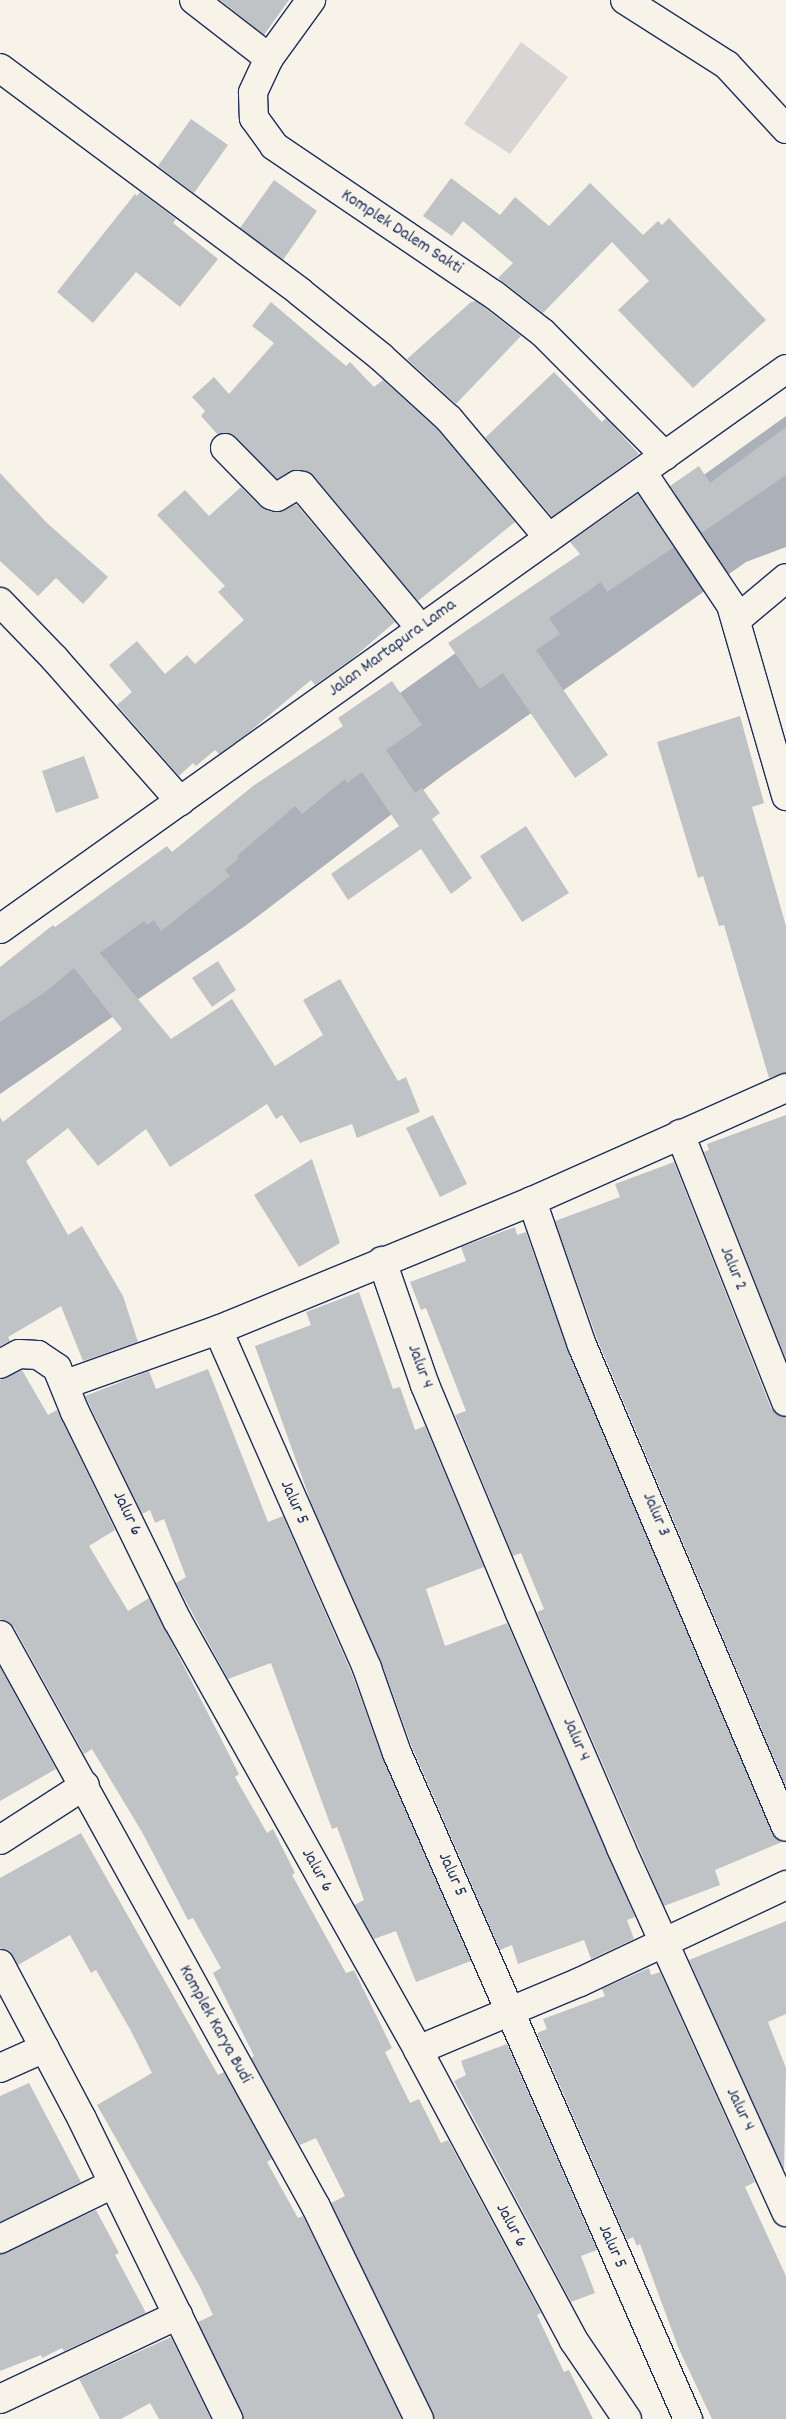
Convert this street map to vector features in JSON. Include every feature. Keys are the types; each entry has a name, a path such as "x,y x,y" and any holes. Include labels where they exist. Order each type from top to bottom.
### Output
{"street":[{"path":"194,0 268,58"},
{"name":"Komplek Dalem Sakti","path":"311,0 268,58 253,93 254,118 274,146 493,294 543,333 665,456"},
{"path":"625,0 727,65 786,129"},
{"path":"0,68 300,292 381,357 449,419 549,538"},
{"name":"Jalan Martapura Lama","path":"0,929 549,538 650,483 665,456 786,369"},
{"path":"226,448 270,495 277,497 296,485 302,486 422,629"},
{"path":"650,483 733,612 778,740 786,796"},
{"path":"733,612 786,578"},
{"path":"0,602 54,658 180,801"},
{"path":"66,1384 218,1330 382,1261 532,1201 786,1088"},
{"name":"Jalur 2","path":"680,1134 786,1402"},
{"name":"Jalur 3","path":"532,1201 582,1345 786,1827"},
{"name":"Jalur 4","path":"382,1261 425,1385 614,1830 786,2212"},
{"name":"Jalur 5","path":"218,1330 367,1668 397,1753 511,2010 613,2252 688,2419"},
{"name":"Jalur 6","path":"0,1364 19,1354 38,1354 58,1368 66,1384 75,1412 177,1620 418,2050 569,2332 627,2419"},
{"name":"Komplek Karya Budi","path":"0,1635 85,1785 172,1951 316,2207 419,2419"},
{"path":"0,1840 85,1785"},
{"path":"418,2050 580,1982 664,1940 786,1885"},
{"path":"0,1964 45,2048 178,2314 228,2419"},
{"path":"0,2068 45,2048"},
{"path":"0,2240 113,2184"},
{"path":"0,2399 178,2314"}],"shaded area":[{"path":"521,42 568,77 510,154 464,124"},
{"path":"786,416 786,547 746,562 443,775 245,926 0,1094 0,980"}],"building":[{"path":"220,0 289,0 264,35"},
{"path":"191,119 228,145 194,193 158,166"},
{"path":"451,178 500,215 515,197 549,226 590,183 643,235 658,221 662,225 669,218 766,320 693,388 618,310 649,281 612,242 543,313 498,278 513,263 463,221 452,236 423,216"},
{"path":"274,180 317,211 283,260 240,228"},
{"path":"140,192 176,219 173,223 218,259 180,307 136,272 93,323 57,292 135,194 137,196"},
{"path":"476,301 521,336 456,404 407,359 471,302"},
{"path":"271,302 346,366 350,362 374,387 383,380 438,430 515,522 418,601 314,476 299,470 277,479 236,437 229,433 218,435 201,416 205,411 192,397 214,377 229,394 274,343 252,326"},
{"path":"554,372 602,422 606,418 639,454 552,517 485,438"},
{"path":"786,427 786,475 703,532 700,530 670,486 699,466 710,483"},
{"path":"0,473 47,523 108,577 83,604 56,578 38,596 0,561"},
{"path":"241,487 260,506 272,512 279,512 296,504 395,622 353,658 315,685 311,680 248,733 219,754 215,750 196,766 193,763 179,776 117,705 132,692 109,665 137,641 165,674 187,655 195,664 244,620 218,592 225,586 157,515 185,490 209,516"},
{"path":"638,494 674,547 607,592 601,582 549,618 560,634 536,650 608,755 575,778 503,673 480,689 448,643 580,554 570,542"},
{"path":"392,681 422,725 386,750 415,793 422,788 440,813 432,819 472,878 451,894 421,849 348,900 331,874 399,826 362,772 347,783 345,779 302,814 295,806 237,856 239,858 225,870 230,876 161,931 154,920 147,925 144,921 100,953 171,1039 232,999 275,1066 323,1035 303,1000 340,979 398,1081 406,1077 420,1112 357,1138 352,1124 300,1143 282,1115 276,1119 267,1104 170,1167 146,1129 98,1166 68,1128 26,1161 68,1235 82,1226 123,1296 138,1342 83,1361 61,1306 8,1337 10,1341 0,1346 0,1117 3,1122 122,1029 74,968 44,993 0,1022 0,967 53,925 55,927 167,846 172,852 253,786 343,726 338,718"},
{"path":"740,716 764,803 752,807 786,926 786,1073 769,1078 724,925 719,926 703,876 698,878 657,742"},
{"path":"84,756 99,798 56,813 42,771"},
{"path":"526,826 569,893 522,922 480,856"},
{"path":"218,961 236,990 212,1007 192,978"},
{"path":"433,1115 467,1184 440,1197 406,1128"},
{"path":"786,1115 786,1360 704,1152 709,1150 707,1144"},
{"path":"312,1159 340,1243 299,1267 254,1195"},
{"path":"674,1162 771,1408 777,1414 786,1417 786,1787 597,1339 555,1221 620,1197 615,1184"},
{"path":"515,1227 517,1235 526,1232 568,1351 772,1833 782,1842 715,1870 720,1885 664,1906 537,1612 544,1609 521,1553 513,1556 455,1415 466,1411 426,1308 421,1310 410,1282 466,1261 461,1247"},
{"path":"359,1292 393,1389 400,1387 415,1430 425,1426 484,1567 426,1589 445,1646 507,1623 635,1917 627,1920 634,1939 591,1959 584,1940 518,1964 512,1945 500,1950 412,1747 381,1662 312,1505 255,1346 311,1325 306,1312"},
{"path":"208,1369 268,1522 283,1516 352,1674 383,1759 471,1961 416,1982 396,1931 374,1939 354,1905 364,1900 337,1827 332,1829 271,1663 228,1679 176,1583 186,1577 164,1519 155,1523 150,1510 142,1514 85,1396 149,1371 156,1389"},
{"path":"22,1370 48,1415 57,1410 115,1530 89,1546 128,1611 149,1598 239,1774 235,1777 267,1833 273,1829 295,1873 292,1875 346,1973 354,1970 392,2048 385,2052 410,2103 419,2099 441,2143 448,2140 541,2313 537,2315 564,2372 569,2370 593,2419 434,2419 331,2203 345,2196 316,2138 300,2145 251,2058 254,2056 213,1973 221,1968 193,1918 188,1920 142,1832 92,1749 84,1754 14,1627 0,1619 0,1380"},
{"path":"0,1667 56,1769 0,1801"},
{"path":"81,1833 218,2075 224,2072 272,2159 267,2162 298,2218 303,2216 402,2419 243,2419 198,2322 213,2315 200,2287 97,2105 152,2073 131,2031 96,1970 91,1973 70,1935 18,1965 9,1951 0,1948 0,1878"},
{"path":"786,1921 786,2014 768,2022 786,2068 784,2171 689,1960"},
{"path":"649,1968 651,1975 660,1972 755,2182 745,2187 786,2276 786,2419 712,2419 678,2347 640,2244 637,2246 633,2237 627,2240 537,2033 547,2029 543,2019 605,1996 602,1989"},
{"path":"507,2044 597,2250 581,2256 595,2293 571,2302 454,2081 466,2075 461,2061"},
{"path":"29,2083 81,2182 0,2222 0,2096"},
{"path":"96,2210 119,2253 115,2255 146,2313 64,2351 62,2348 42,2358 41,2355 0,2371 0,2254"},
{"path":"171,2337 211,2419 159,2419 150,2403 121,2419 100,2419 79,2379"}]}
